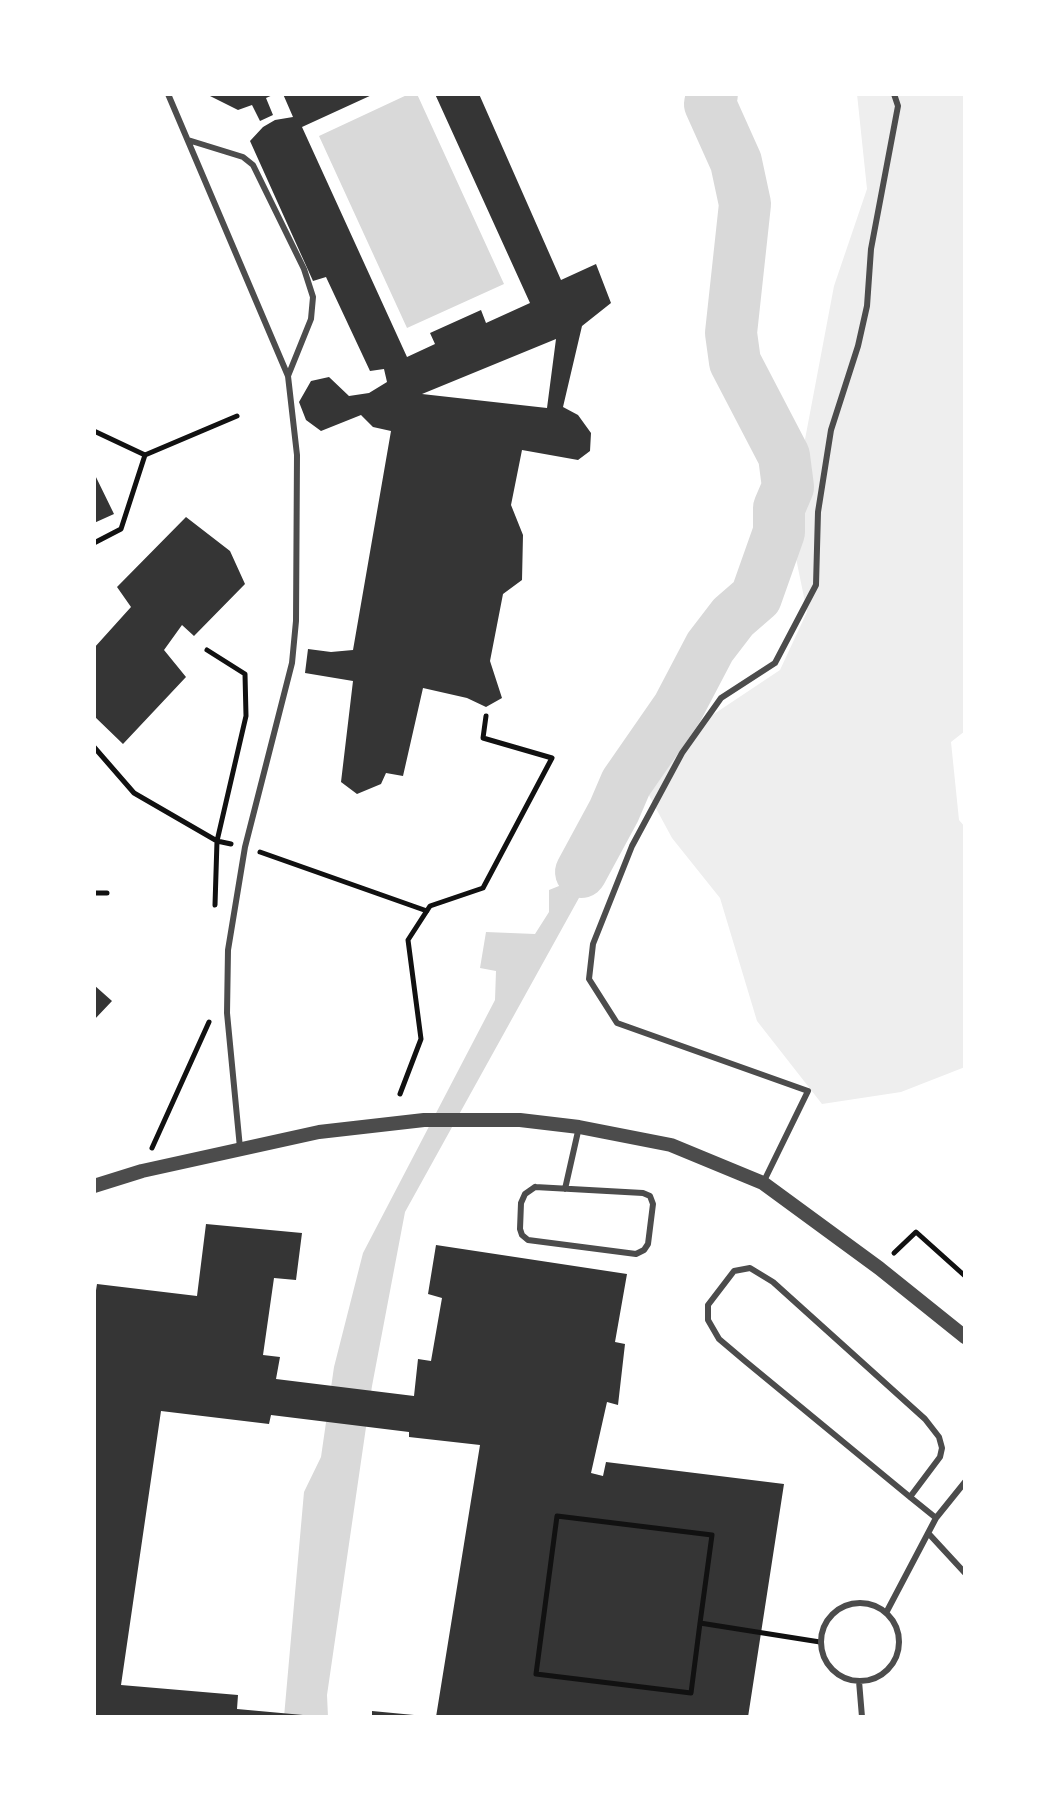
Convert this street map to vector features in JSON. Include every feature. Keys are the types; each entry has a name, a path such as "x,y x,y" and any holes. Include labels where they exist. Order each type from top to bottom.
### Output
{"street":[{"path":"94,1186 142,1171 319,1132 424,1120 520,1120 579,1127 671,1145 763,1183 879,1268 965,1337"}],"lane":[{"path":"168,94 288,376 297,455 296,621 292,663 245,847 227,965 227,1013 240,1148"},
{"path":"763,1183 808,1091 617,1023 589,979 593,944 632,846 682,753 721,698 775,663 816,585 818,512 824,471 831,430 858,346 867,306 871,249 898,106 894,94"},
{"path":"188,140 243,157 253,165 304,269 313,297 311,319 288,376"},
{"path":"565,1189 579,1127"},
{"path":"535,1187 565,1189 643,1193 650,1196 653,1204 648,1244 644,1250 636,1254 528,1240 520,1229 521,1203 525,1194 535,1187"},
{"path":"910,1497 940,1457 942,1448 939,1437 925,1419 773,1282 750,1268 734,1271 708,1305 708,1320 719,1339 910,1497 936,1518"},
{"path":"886,1613 936,1518 965,1482"},
{"path":"929,1534 965,1573"},
{"path":"863,1603 886,1613 899,1636 894,1663 873,1679 859,1681 836,1673 828,1665 820,1642 829,1618 850,1604 863,1603"},
{"path":"859,1681 862,1717"}],"path":[{"path":"94,431 145,455 237,416"},
{"path":"94,543 121,529 145,455"},
{"path":"207,650 245,674 246,716 217,841 215,919"},
{"path":"400,1094 421,1039 408,940 430,906 483,888 552,758 483,738 486,716"},
{"path":"94,747 134,793 217,841 245,847 427,911"},
{"path":"94,893 107,893"},
{"path":"142,1171 214,1012"},
{"path":"879,1268 916,1232 965,1276"},
{"path":"557,1516 712,1535 700,1623 691,1693 536,1674 557,1516"},
{"path":"700,1623 820,1642"}],"shaded area":[{"path":"409,94 417,94 504,284 407,328 319,136"},
{"path":"857,94 965,94 965,731 951,742 959,820 965,827 965,1067 901,1092 822,1104 757,1021 720,898 672,838 645,788 687,732 780,670 807,612 789,524 834,286 867,189"},
{"path":"603,810 626,813 405,1212 372,1386 327,1695 328,1717 284,1717 304,1492 321,1457 334,1367 363,1253 495,1000 496,971 480,968 486,932 535,934 549,912 549,890 574,880"}],"building":[{"path":"206,94 275,94 266,98 273,115 260,121 252,105 238,110"},
{"path":"283,94 374,94 302,127 407,357 435,344 430,333 481,310 486,323 530,303 435,94 479,94 561,280 596,264 611,303 582,326 563,407 578,415 591,433 590,451 578,460 522,450 511,505 523,535 522,580 503,594 490,661 502,698 486,707 467,698 423,688 403,776 386,773 381,784 357,794 341,782 353,681 305,673 308,649 331,652 353,650 391,431 373,427 361,415 321,431 306,420 299,402 311,381 329,377 349,396 369,393 387,382 384,369 370,371 326,277 313,281 250,141 275,120 293,117","holes":["556,339 547,408 422,394"]},
{"path":"94,473 114,514 94,523"},
{"path":"186,517 230,551 245,584 194,636 182,625 164,650 186,677 123,744 94,716 94,648 131,607 117,587"},
{"path":"94,985 112,1001 94,1020"},
{"path":"206,1224 302,1233 296,1280 274,1278 263,1355 280,1357 276,1379 414,1396 418,1359 431,1361 442,1298 428,1294 436,1245 627,1274 615,1342 625,1344 618,1405 607,1402 591,1473 603,1476 606,1462 784,1484 748,1717 436,1717 480,1445 409,1437 409,1432 271,1415 269,1424 161,1411 121,1685 238,1695 237,1709 303,1717 94,1717 94,1303 97,1284 197,1296"},
{"path":"372,1711 414,1715 414,1717 372,1717"}],"waterway":[{"path":"581,872 626,783 678,708 710,647 733,617 756,597 779,532 779,508 788,487 784,456 735,362 731,333 745,204 736,162 710,104 712,94"}]}
